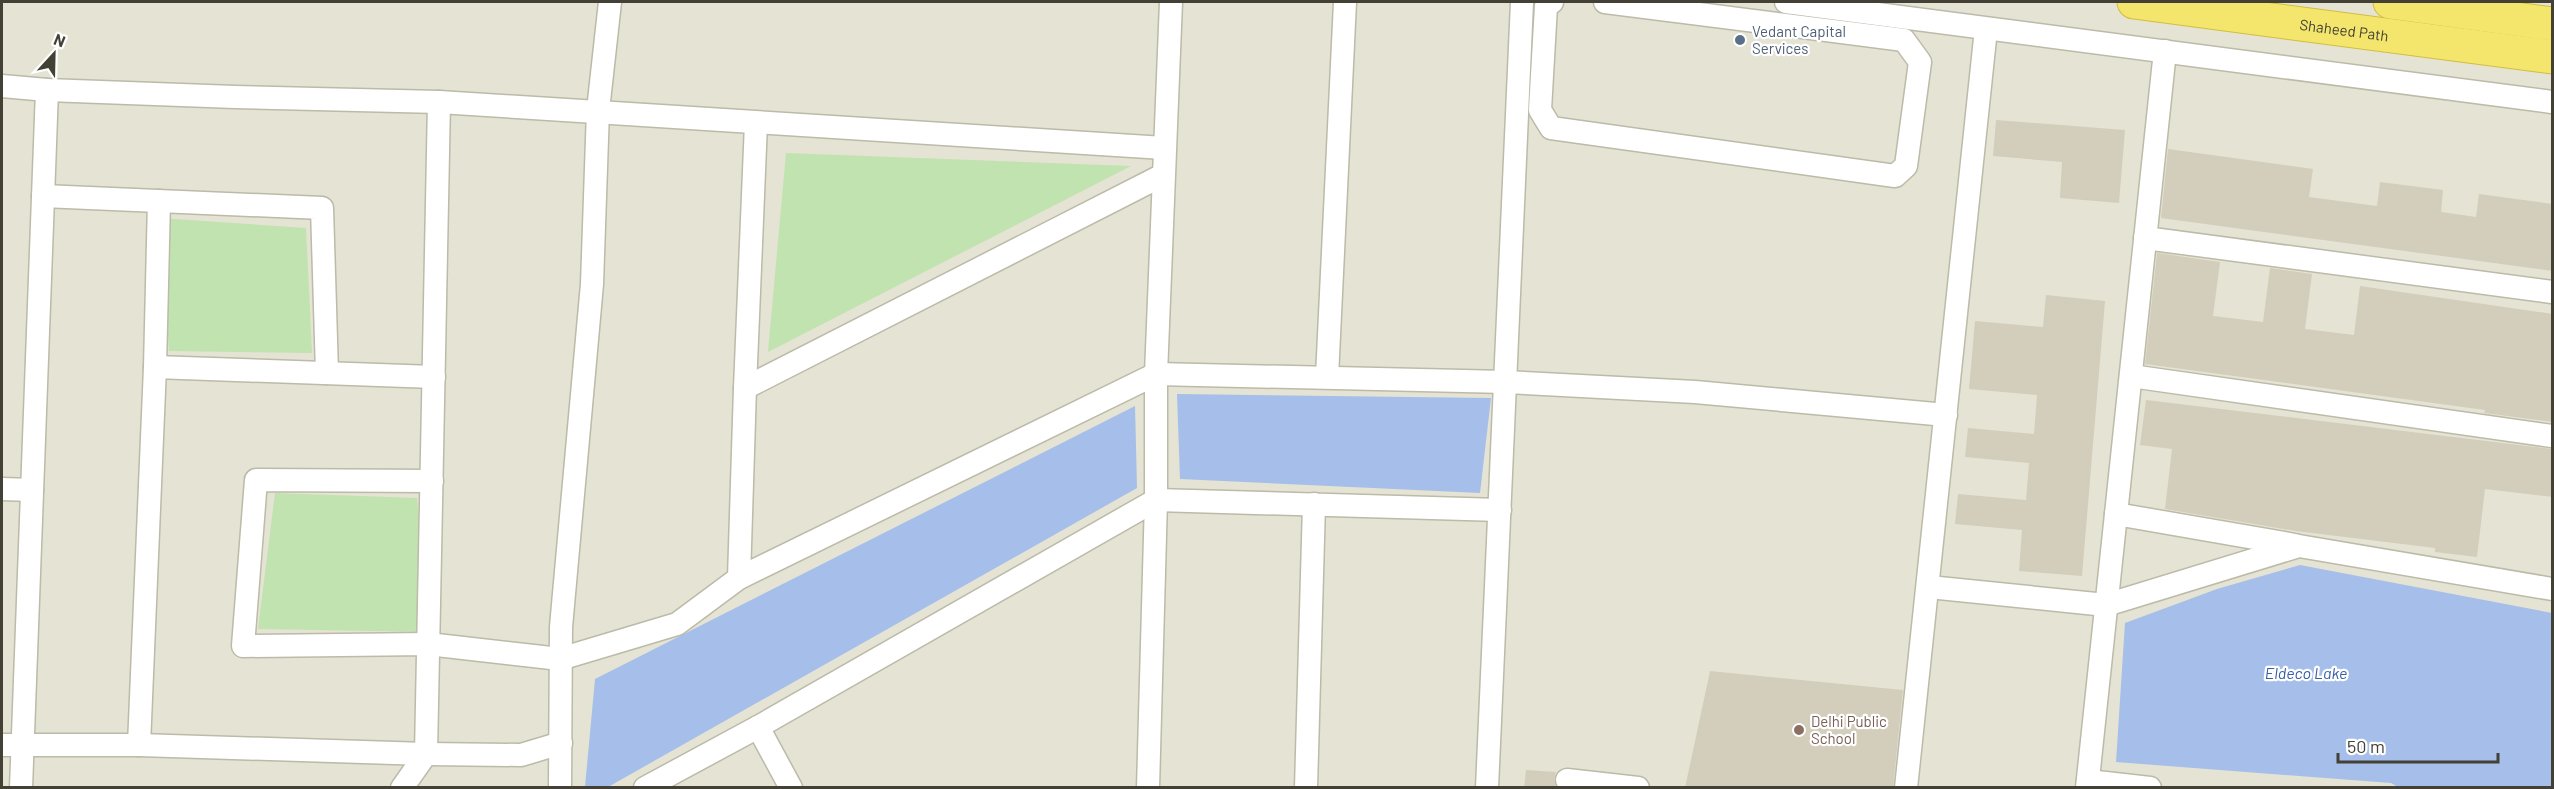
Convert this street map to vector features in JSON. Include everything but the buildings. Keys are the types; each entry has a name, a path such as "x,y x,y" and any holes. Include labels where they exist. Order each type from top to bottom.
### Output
{"highway":[{"name":"Shaheed Path","path":"2134,2 2553,57"},
{"path":"2390,2 2553,24"}],"street":[{"path":"560,788 560,659 592,284 598,110 610,2"},
{"path":"1148,788 1156,500 1156,374 1171,2"},
{"path":"1327,377 1344,2"},
{"path":"1487,788 1522,2"},
{"path":"1552,2 1546,6 1540,110 1551,128 1894,176 1906,166 1920,62 1904,40 1639,4 1605,2"},
{"path":"1797,26 1794,3 2553,102"},
{"path":"1906,788 1929,587 1986,29"},
{"path":"2150,788 2088,784 2165,51"},
{"path":"2,86 47,90 439,102 598,110 756,123 1164,148"},
{"path":"21,788 12,745 32,490 47,90"},
{"path":"402,788 426,754 439,102"},
{"path":"739,578 756,123"},
{"path":"745,388 1163,175"},
{"path":"43,196 322,207 327,373"},
{"path":"139,745 159,201"},
{"path":"2145,238 2553,292"},
{"path":"154,367 434,377"},
{"path":"432,481 256,480 243,646 428,644 560,659 677,624 739,578 1156,374 1506,382 1695,392 1946,415"},
{"path":"2131,376 2553,436"},
{"path":"2,489 32,490"},
{"path":"645,788 758,727 1156,500 1500,510"},
{"path":"1306,788 1314,504"},
{"path":"2116,514 2553,589"},
{"path":"1929,587 2106,605 2299,546"},
{"path":"758,727 791,788"},
{"path":"12,745 139,745 521,755 561,743"},
{"path":"1567,780 1638,788"}],"shaded area":[{"path":"2,2 2552,2 2552,787 2,787"}],"green space":[{"path":"786,153 1131,166 768,352"},
{"path":"160,218 306,228 312,353 169,351"},
{"path":"275,493 417,498 429,632 258,629"}],"water":[{"path":"1177,394 1491,398 1480,493 1180,479"},
{"path":"1135,406 1137,488 608,787 585,787 595,679"},
{"name":"Eldeco Lake","path":"2300,565 2552,613 2552,787 2398,787 2391,783 2116,762 2125,623 2217,589"}],"place":[{"name":"Vedant Capital Services","path":"1740,40"},
{"name":"Delhi Public School","path":"1799,730"}]}
